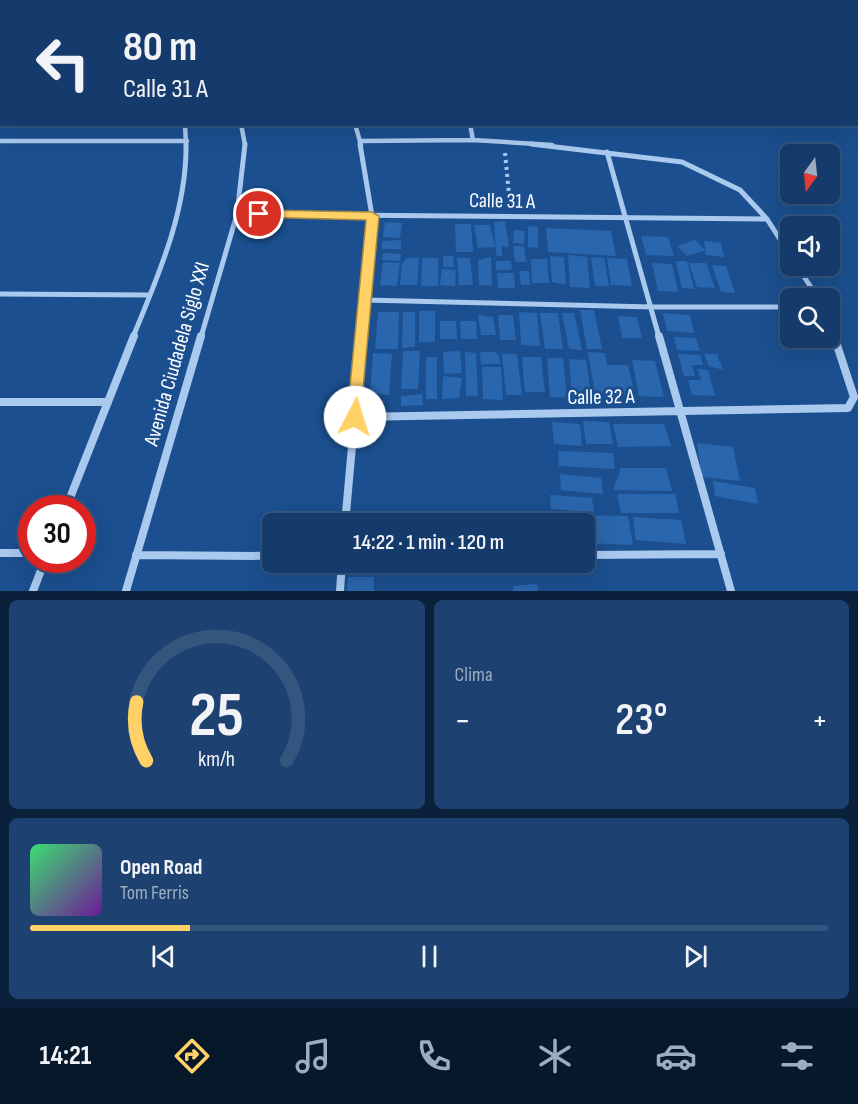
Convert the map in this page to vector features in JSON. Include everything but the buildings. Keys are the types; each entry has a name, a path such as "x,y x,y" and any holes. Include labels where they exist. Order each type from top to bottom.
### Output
{"street":[{"name":"Avenida Ciudadela Siglo XXI","path":"71,495 150,295 178,214 187,141 185,126"},
{"name":"Avenida Ciudadela Siglo XXI","path":"126,591 237,214 245,141 241,126"},
{"path":"346,513 372,216 356,126"},
{"path":"470,126 473,140"},
{"path":"0,141 187,141"},
{"path":"360,141 504,142 682,162 740,190 767,219 780,239"},
{"path":"607,152 628,219 731,591"},
{"name":"Calle 31 A","path":"237,214 767,219"},
{"path":"0,294 150,295"},
{"path":"365,300 652,307 780,307"},
{"name":"Calle 32 A","path":"355,417 848,408 854,398 837,348"},
{"path":"0,402 108,402"},
{"path":"0,554 18,554"},
{"path":"595,555 721,554"},
{"path":"136,555 262,556"},
{"path":"33,591 40,573"},
{"path":"340,591 341,573"}],"path":[{"path":"504,142 512,217"}],"route":[{"path":"259,214 372,216 355,417"}]}
